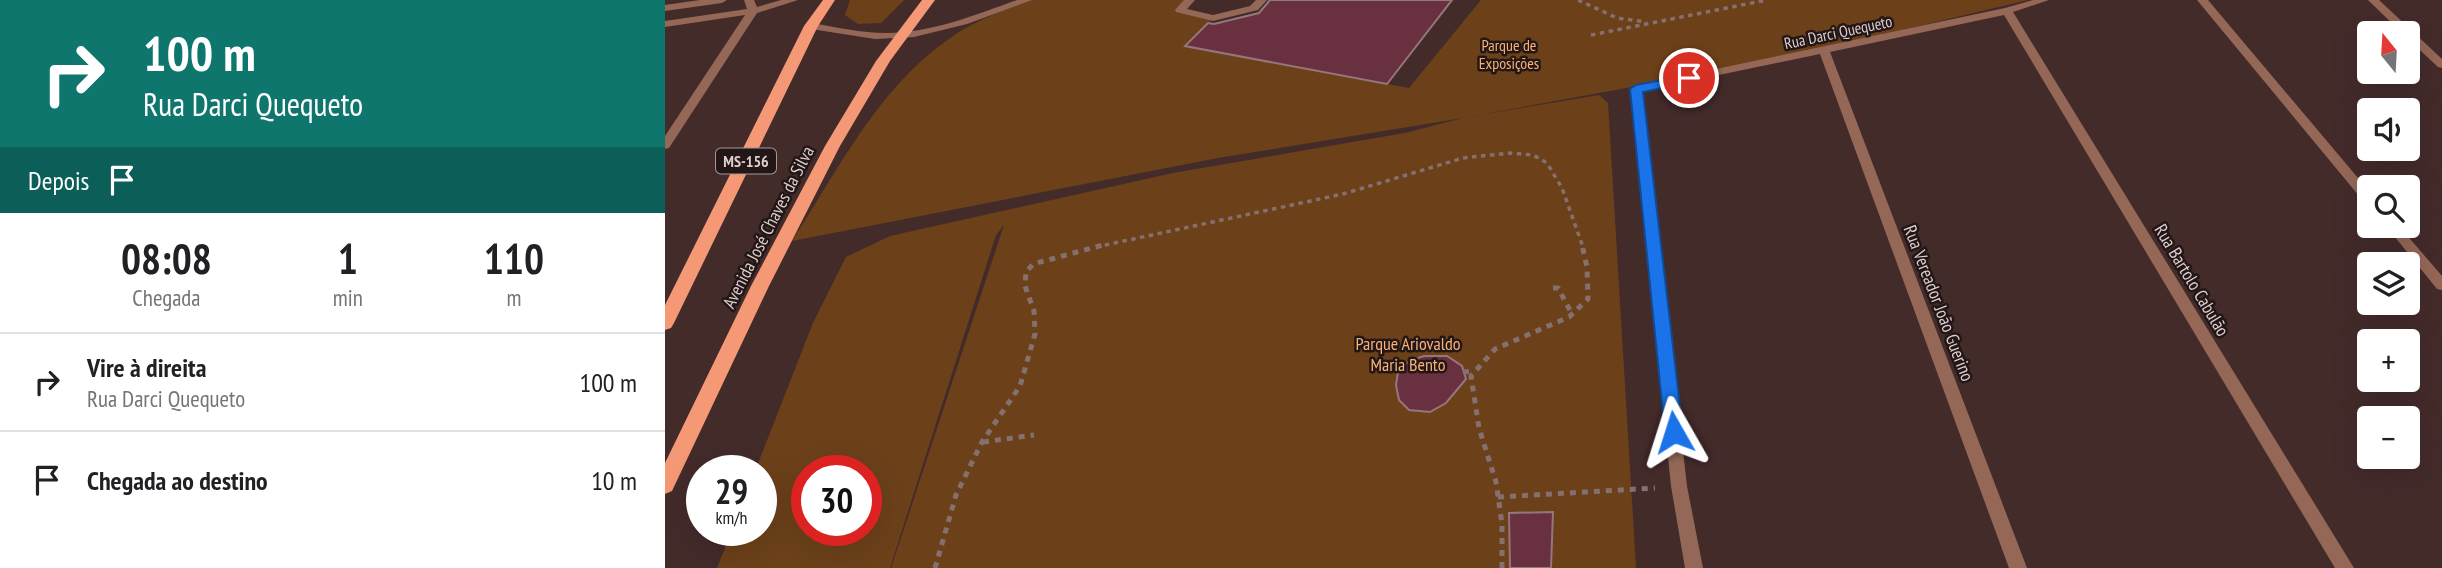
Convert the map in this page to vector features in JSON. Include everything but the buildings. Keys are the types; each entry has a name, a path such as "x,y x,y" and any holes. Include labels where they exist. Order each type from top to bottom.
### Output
{"main road":[{"name":"MS-156","path":"665,323 811,26 829,0"},
{"name":"Avenida José Chaves da Silva","path":"665,485 780,243 865,86 898,36 929,0"}],"street":[{"path":"665,8 722,0"},
{"path":"665,24 793,0"},
{"path":"811,26 870,36 898,36 975,20 1027,0"},
{"path":"1190,0 1180,10 1213,18 1254,8 1262,0"},
{"name":"Rua Darci Quequeto","path":"1679,486 1636,89 2007,11 2044,0"},
{"path":"2202,0 2357,185"},
{"path":"2373,0 2442,65"},
{"path":"665,145 683,120 751,6"},
{"name":"Rua Bartolo Cabulão","path":"2007,11 2345,568"},
{"name":"Rua Vereador João Guerino","path":"1823,51 2018,568"},
{"path":"665,124 683,120"},
{"path":"2402,238 2442,285"},
{"path":"1679,486 1694,568"}],"path":[{"path":"1578,0 1617,18 1650,23"},
{"path":"1591,35 1767,0"},
{"path":"935,568 956,495 982,442 1020,386 1035,334 1034,311 1025,286 1026,272 1033,264 1185,227 1345,193 1423,168 1480,155 1520,154 1541,158 1554,173 1577,229 1587,264 1588,299 1572,314 1495,349 1471,376 1479,428 1499,497 1502,568"},
{"path":"1553,288 1558,288 1572,314"},
{"path":"1463,372 1476,371"},
{"path":"982,442 1034,435"},
{"path":"1499,497 1679,486"}],"green space":[{"path":"850,0 904,0 881,23 858,24 845,15"},
{"name":"Parque Ariovaldo Maria Bento","path":"1031,0 1190,0 1180,9 1213,18 1186,46 1409,88 1481,0 2028,0 1768,62 1474,116 1599,95 1608,103 1636,568 891,568 1004,225 996,235 890,568 717,568 726,546 777,546 777,455 761,455 813,323 846,257 890,236 1173,173 1405,133 1463,118 1218,158 792,241 861,132 901,81 958,33"}],"route":[{"path":"1674,432 1636,89 1689,78"}],"park label":[{"name":"Parque de Exposições","path":"1509,54"}]}
